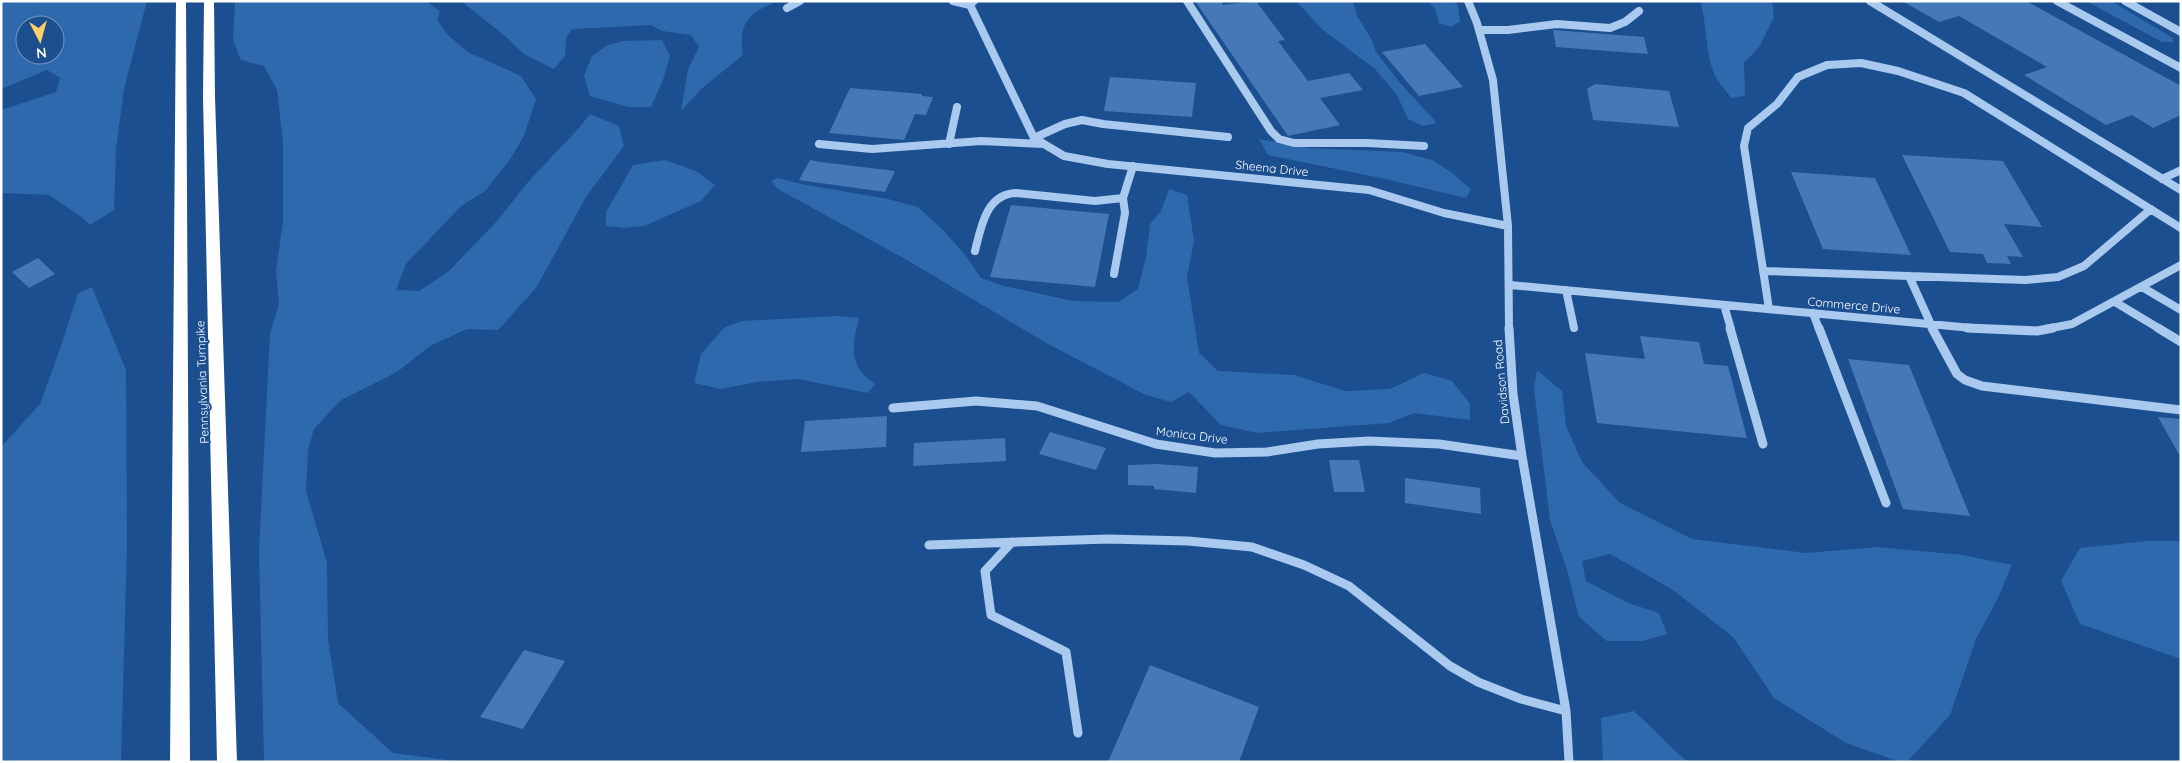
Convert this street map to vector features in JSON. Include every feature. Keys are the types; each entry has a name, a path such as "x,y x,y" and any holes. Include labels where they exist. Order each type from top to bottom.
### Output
{"highway":[{"name":"Pennsylvania Turnpike","path":"180,762 181,1"},
{"name":"Pennsylvania Turnpike","path":"209,1 209,97 226,762"}],"street":[{"path":"952,1 972,3"},
{"path":"1187,1 1271,131 1279,139 1302,143 1367,143 1424,146"},
{"name":"Davidson Road","path":"1468,1 1493,80 1508,226 1509,330 1513,394 1566,711 1569,762"},
{"path":"1870,1 2181,190"},
{"path":"2057,1 2181,68"},
{"path":"2125,1 2181,32"},
{"path":"1478,30 1508,30 1557,24 1610,28 1625,22 1639,11"},
{"path":"1769,309 1744,146 1748,128 1777,104 1798,77 1827,65 1861,63 1898,71 1964,92 2181,228"},
{"path":"949,144 957,107"},
{"path":"1034,138 1065,124 1082,120 1103,124 1228,137"},
{"name":"Sheena Drive","path":"1034,138 1064,156 1108,164 1269,178 1369,190 1444,214 1508,226"},
{"path":"819,144 872,150 981,141 1044,144"},
{"path":"1114,274 1124,213 1123,198 1133,166"},
{"path":"2162,178 2181,170"},
{"path":"975,251 983,223 996,199 1006,194 1016,193 1096,201 1123,198"},
{"path":"1763,271 2025,280 2058,277 2084,266 2151,209"},
{"name":"Commerce Drive","path":"1510,285 1930,324 2037,332 2072,324 2181,265"},
{"path":"1909,276 1930,324 1957,374 1965,380 1982,386 2181,410"},
{"path":"2142,286 2181,310"},
{"path":"1566,290 1574,328"},
{"path":"2115,302 2181,342"},
{"path":"1814,313 1886,503"},
{"name":"Monica Drive","path":"893,408 976,401 1037,406 1156,444 1216,454 1268,452 1318,444 1369,441 1439,444 1522,456"},
{"path":"929,545 1108,539 1188,541 1252,547 1304,565 1349,586 1466,676 1518,700 1566,711"},
{"path":"1012,542 985,571 991,615 1066,652 1078,733"}],"lane":[{"path":"787,8 800,1"},
{"path":"972,3 1034,138"},
{"path":"1724,305 1763,444"}],"shaded area":[{"path":"147,1 124,89 116,149 114,210 90,225 49,195 1,193 1,110 56,92 60,78 47,70 1,89 1,2"},
{"path":"235,1 426,1 440,11 437,20 448,35 468,52 521,76 536,99 524,136 509,161 485,191 461,206 406,264 396,290 419,291 448,272 498,220 528,182 590,114 619,126 624,146 586,197 536,288 498,330 467,329 430,346 397,372 341,400 314,429 308,450 306,491 327,563 328,640 338,703 393,753 463,762 264,762 259,550 270,334 279,304 276,271 283,222 283,141 277,90 264,66 241,60 233,40"},
{"path":"461,1 778,1 759,10 747,20 742,35 743,55 701,89 681,111 688,69 699,47 691,35 662,31 651,25 572,29 566,38 565,56 554,69 524,54 505,36"},
{"path":"1296,1 1353,1 1357,16 1372,40 1376,52 1401,84 1437,123 1423,126 1408,119 1397,95 1375,69 1323,30"},
{"path":"1428,1 1453,1 1458,5 1460,21 1451,27 1439,23 1435,9"},
{"path":"1700,1 1772,1 1774,17 1759,47 1744,63 1745,96 1731,98 1717,79 1710,61"},
{"path":"2086,1 2111,1 2173,38 2173,42 2162,42"},
{"path":"662,40 670,56 663,80 651,107 628,107 590,96 584,76 592,56 606,46 622,41"},
{"path":"1259,139 1309,148 1402,152 1432,160 1451,172 1471,189 1466,198 1381,178 1268,155"},
{"path":"665,160 696,171 715,185 701,201 644,226 624,228 606,226 606,212 633,165"},
{"path":"778,178 801,184 888,199 918,207 944,231 966,256 981,278 1004,286 1073,301 1118,302 1138,289 1146,257 1150,224 1161,211 1169,189 1187,195 1194,241 1187,277 1199,353 1218,371 1294,375 1345,391 1390,389 1424,373 1452,381 1470,404 1470,420 1414,413 1389,423 1257,433 1221,425 1189,392 1171,402 1146,395 1048,344 907,260 778,189 771,181"},
{"path":"92,287 126,370 127,544 121,762 1,762 1,447 40,404 78,293"},
{"path":"837,316 859,318 854,355 860,370 875,384 868,393 798,379 757,382 721,389 694,383 701,354 725,327 742,321"},
{"path":"1537,370 1562,391 1566,426 1582,462 1620,503 1692,539 1806,553 1877,547 1963,555 2012,565 1998,598 1976,639 1950,715 1907,762 1900,762 1846,743 1774,698 1733,637 1673,590 1610,554 1582,561 1586,581 1628,603 1659,613 1667,634 1643,641 1607,641 1579,617 1567,570 1550,520 1534,389"},
{"path":"2147,541 2181,541 2181,659 2080,624 2061,581 2080,548"},
{"path":"1634,711 1687,762 1603,762 1601,718"}],"building":[{"path":"1195,1 1221,1 1223,5 1256,1 1285,40 1278,41 1308,81 1349,73 1363,90 1320,98 1340,125 1288,136"},
{"path":"1902,1 2026,1 2181,86 2181,115 2153,128 2132,115 2106,125 2024,75 2047,67 1959,16 1939,22"},
{"path":"1553,30 1644,37 1648,54 1556,47"},
{"path":"1425,44 1463,87 1419,96 1382,52"},
{"path":"1110,77 1196,83 1192,117 1104,111"},
{"path":"1595,84 1669,91 1679,127 1593,120 1587,89"},
{"path":"850,88 922,94 922,96 933,97 926,115 915,114 904,140 829,133"},
{"path":"1902,155 2003,161 2042,227 2004,224 2023,257 2007,256 2011,264 1987,263 1983,254 1950,252"},
{"path":"810,160 895,171 885,192 799,180"},
{"path":"1791,172 1875,178 1911,255 1823,249"},
{"path":"1011,205 1109,214 1095,287 990,277"},
{"path":"38,258 55,274 29,288 12,272"},
{"path":"1640,336 1699,342 1704,364 1728,366 1747,438 1597,423 1585,353 1645,359"},
{"path":"1848,359 1909,365 1970,516 1903,509"},
{"path":"887,416 886,447 801,452 805,421"},
{"path":"2158,417 2181,419 2181,458"},
{"path":"1050,432 1106,448 1096,470 1039,454"},
{"path":"1005,438 1006,461 913,466 914,443"},
{"path":"1329,460 1359,460 1365,492 1334,492"},
{"path":"1157,464 1198,467 1196,493 1154,489 1154,486 1128,485 1128,465"},
{"path":"1405,478 1480,488 1481,514 1405,503"},
{"path":"524,650 565,661 523,729 480,717"},
{"path":"1150,665 1259,707 1239,762 1108,762"}]}
